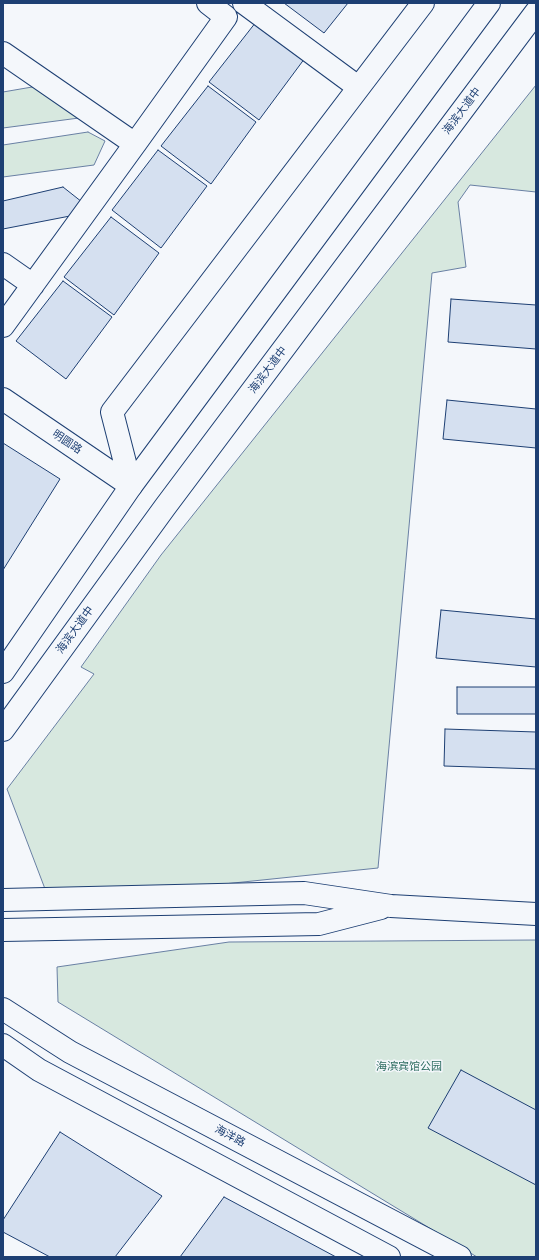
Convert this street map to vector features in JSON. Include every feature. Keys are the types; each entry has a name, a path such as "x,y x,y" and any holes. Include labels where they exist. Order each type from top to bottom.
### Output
{"street":[{"path":"3,326 226,17 208,3"},
{"path":"244,3 358,87"},
{"path":"131,486 112,412 422,3"},
{"path":"3,672 131,486 489,3"},
{"name":"海滨大道中","path":"3,730 165,507 536,12"},
{"path":"3,53 135,144"},
{"path":"3,264 33,285"},
{"name":"明圆路","path":"3,399 131,486"},
{"path":"3,658 46,610"},
{"path":"3,900 304,893 391,906 536,914"},
{"path":"3,930 320,924 391,906"},
{"name":"海洋路","path":"3,1009 70,1052 460,1257"},
{"path":"3,1045 39,1070 389,1257"}],"green space":[{"path":"536,85 536,192 470,185 458,202 466,267 432,273 378,868 50,902 7,789 94,674 81,667 161,555"},
{"path":"38,86 79,118 3,128 3,92"},
{"path":"88,132 105,141 94,165 3,177 3,145"},
{"name":"海滨宾馆公园","path":"536,940 536,1257 477,1257 58,1002 57,967 229,942"}],"building":[{"path":"284,3 348,3 324,33"},
{"path":"256,22 305,58 259,120 209,82"},
{"path":"208,86 256,122 211,184 161,146"},
{"path":"158,150 207,186 161,248 112,210"},
{"path":"63,187 82,202 70,216 3,229 3,201"},
{"path":"111,217 159,253 114,315 64,277"},
{"path":"63,281 112,317 66,379 16,341"},
{"path":"451,299 536,305 536,349 448,342"},
{"path":"447,400 536,409 536,448 443,439"},
{"path":"3,443 60,479 3,570"},
{"path":"441,610 536,619 536,667 436,658"},
{"path":"457,687 536,687 536,714 457,714"},
{"path":"445,729 536,732 536,769 444,766"},
{"path":"461,1070 536,1110 536,1185 428,1128"},
{"path":"60,1132 162,1196 115,1257 50,1257 3,1232 3,1220"},
{"path":"224,1197 336,1257 180,1257"}]}
